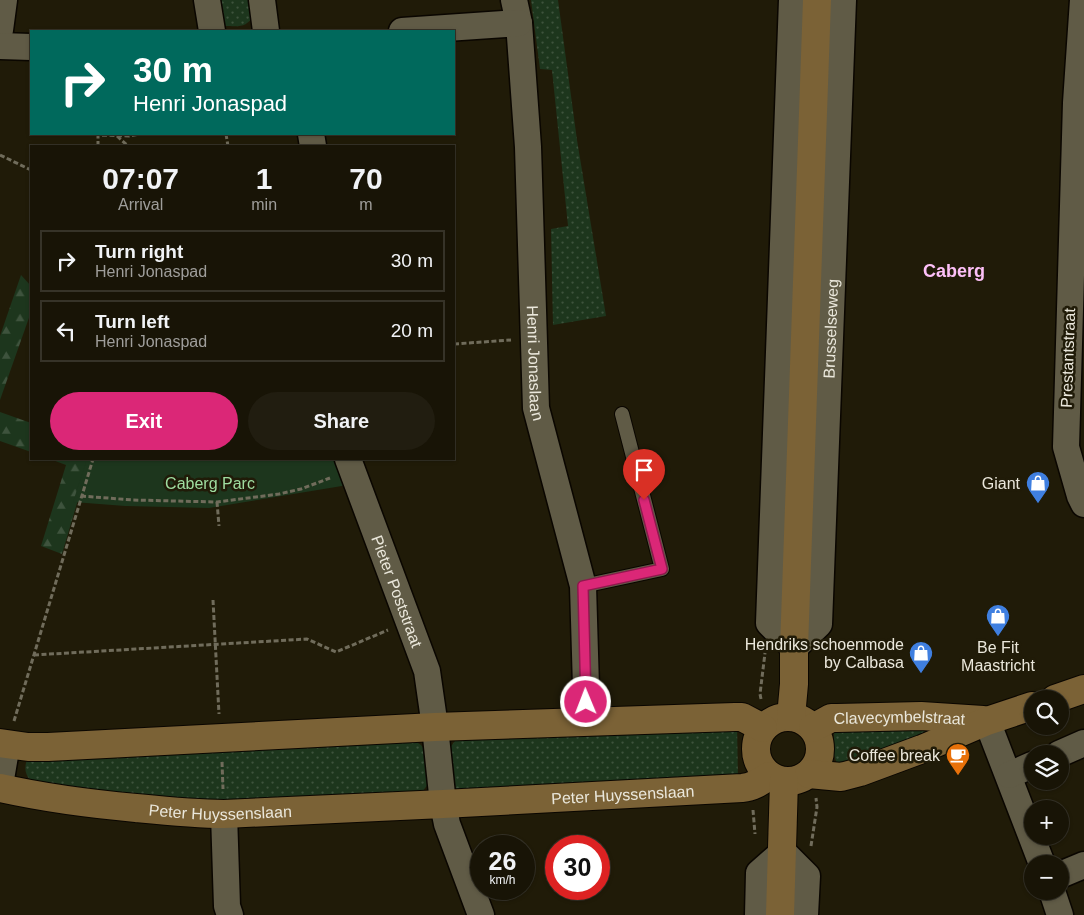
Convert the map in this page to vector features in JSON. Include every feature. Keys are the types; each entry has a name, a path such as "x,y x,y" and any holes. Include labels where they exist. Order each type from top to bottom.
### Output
{"street":[{"path":"0,30 4,0"},
{"path":"207,0 212,30"},
{"path":"262,0 266,30"},
{"path":"792,0 769,623 794,648"},
{"name":"Brusselseweg","path":"802,722 794,684 794,648 817,0"},
{"name":"Brusselseweg","path":"794,648 819,624 843,0"},
{"name":"Prestantstraat","path":"1083,0 1066,446 1083,498"},
{"path":"408,30 517,11"},
{"name":"Henri Jonaslaan","path":"517,11 528,147 536,408 583,586 587,721"},
{"path":"0,46 30,47"},
{"name":"Pieter Poststraat","path":"350,464 427,670 434,727"},
{"path":"1069,694 1084,689"},
{"name":"Clavecymbelstraat","path":"787,777 841,777 860,772 922,749 987,721 1024,709"},
{"name":"Clavecymbelstraat","path":"802,722 830,718 921,716 987,721"},
{"path":"0,787 4,744 48,747 434,727 735,717 742,717 763,728"},
{"path":"775,719 802,722 818,736 820,757 816,766 787,777 762,770 756,754 756,744 763,728 775,719"},
{"path":"987,721 1039,855"},
{"path":"434,727 447,824 481,915"},
{"path":"1069,750 1084,743"},
{"path":"1009,775 1024,768"},
{"path":"780,915 787,777"},
{"name":"Peter Huyssenslaan","path":"0,787 24,794 101,805 198,814 224,814 742,788 787,777"},
{"path":"224,814 227,906 230,915"},
{"path":"783,852 807,876 805,915"},
{"path":"758,915 759,873 783,852"},
{"path":"1069,871 1084,865"},
{"path":"1055,900 1060,915"}],"lane":[{"path":"583,586 662,569 622,414"}],"path":[{"path":"98,135 134,135"},
{"path":"116,136 127,145"},
{"path":"0,155 30,170"},
{"path":"455,344 534,338"},
{"path":"4,744 34,655 93,460"},
{"path":"81,496 133,500 217,502 279,494 301,489 350,464"},
{"path":"217,502 219,526"},
{"path":"213,600 224,814"},
{"path":"34,655 307,639 336,652 409,622"},
{"path":"763,728 760,694 769,623"},
{"path":"787,777 817,803 807,876"}],"green space":[{"path":"216,0 254,0 255,14 242,26 223,26"},
{"path":"531,0 558,0 577,140 606,316 553,325 551,229 568,226 552,70 540,69"},
{"path":"21,275 30,285 30,315 0,400 0,336"},
{"path":"0,412 30,423 30,452 0,441"},
{"path":"53,460 90,460 62,554 41,546 66,465"},
{"name":"Caberg Parc","path":"87,460 339,460 348,485 209,508 125,506 73,502"},
{"path":"835,722 943,723 944,732 843,766 837,764 833,752"},
{"path":"737,723 738,780 457,791 450,781 449,749 458,737"},
{"path":"412,739 421,745 427,753 429,783 422,792 219,805 109,797 31,781 25,769 27,759"}],"place":[{"name":"Giant","path":"1038,504"},
{"name":"Be Fit Maastricht","path":"998,637"},
{"name":"Hendriks schoenmode by Calbasa","path":"921,674"},
{"name":"Coffee break","path":"958,776"}],"district":[{"name":"Caberg","path":"954,271"}],"route":[{"path":"586,702 583,586 662,569 644,500"}]}
